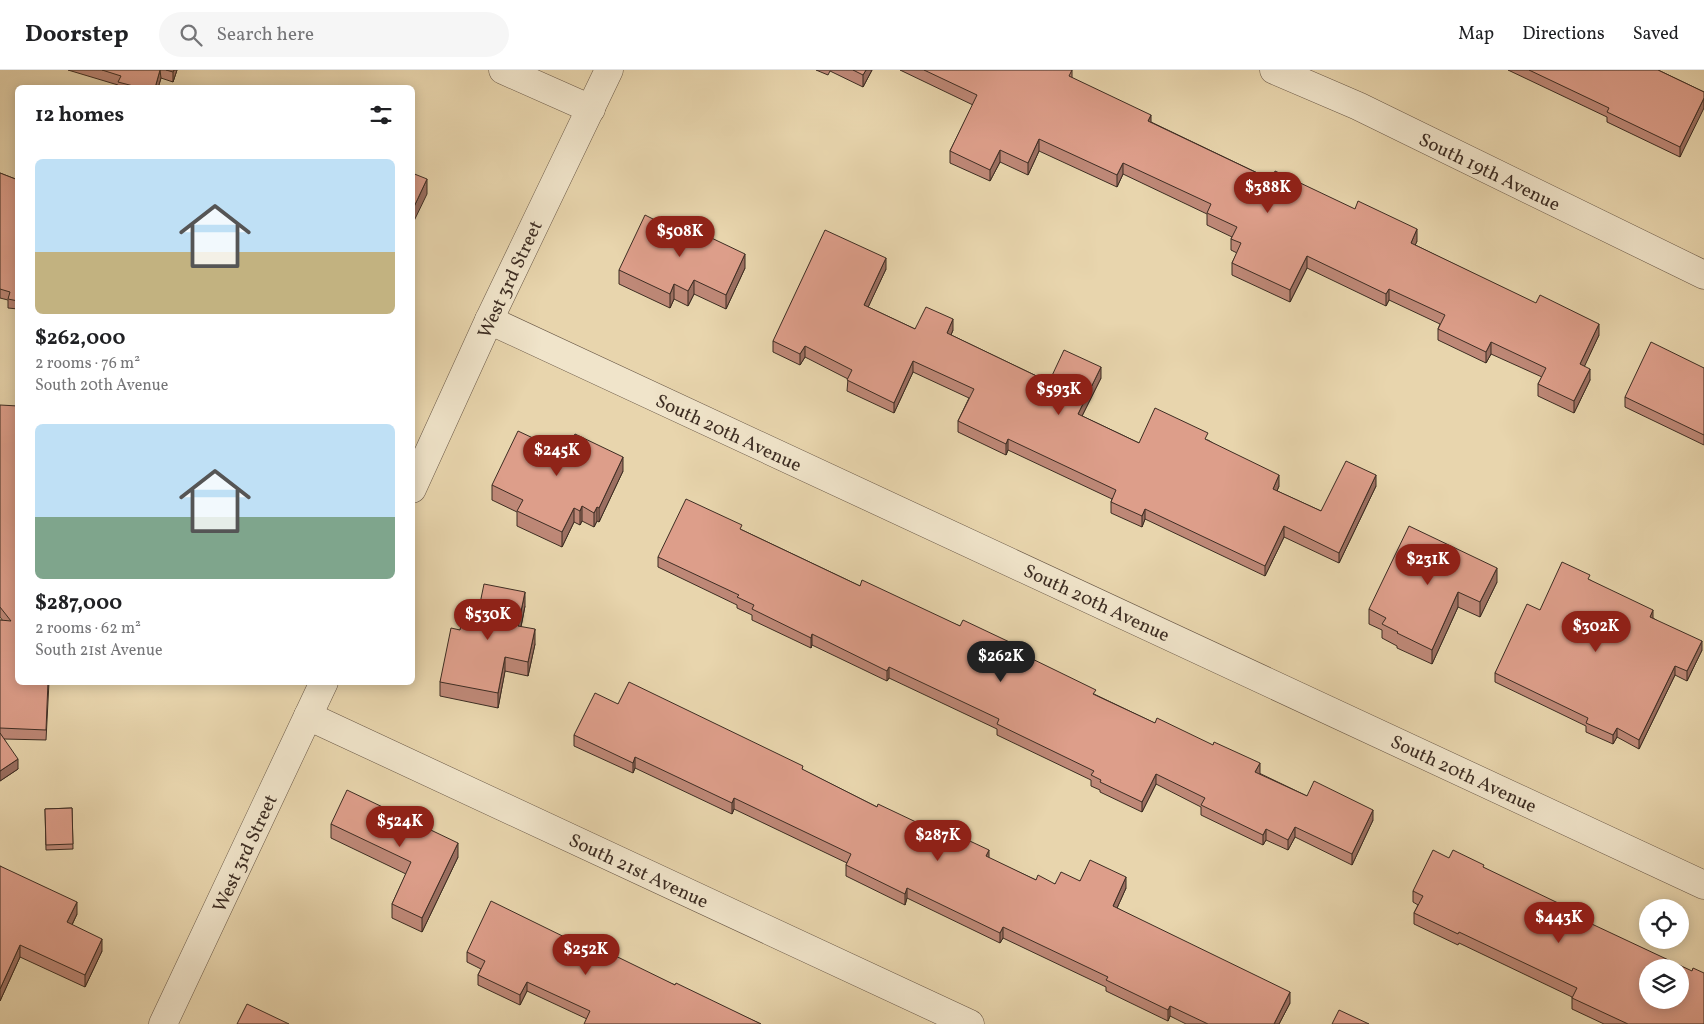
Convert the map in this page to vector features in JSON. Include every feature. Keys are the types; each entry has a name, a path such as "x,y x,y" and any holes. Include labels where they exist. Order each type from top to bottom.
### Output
{"street":[{"path":"503,70 591,109"},
{"name":"West 3rd Street","path":"415,481 489,320 609,70"},
{"name":"South 19th Avenue","path":"1274,70 1358,106 1704,275"},
{"name":"South 20th Avenue","path":"489,320 1704,885"},
{"name":"West 3rd Street","path":"162,1024 323,685"},
{"name":"South 21st Avenue","path":"308,716 970,1024"}],"building":[{"path":"102,70 160,70 156,85 130,85 118,82 121,76"},
{"path":"853,70 866,70 863,75"},
{"path":"924,70 1072,70 1069,76 1151,115 1148,121 1272,180 1275,171 1355,209 1358,201 1417,229 1411,243 1536,303 1540,295 1599,324 1580,364 1590,369 1574,401 1538,384 1546,368 1491,342 1486,352 1438,329 1445,315 1389,289 1386,294 1307,256 1290,290 1232,263 1241,243 1231,239 1237,227 1207,213 1211,204 1123,163 1117,175 1039,139 1028,163 1000,150 990,170 950,151 977,95"},
{"path":"1529,70 1658,70 1704,92 1704,98 1680,147 1607,112 1609,108"},
{"path":"0,173 15,179 15,300 8,299 10,292 0,289"},
{"path":"415,174 427,179 415,205"},
{"path":"645,215 675,230 678,222 745,254 726,295 694,280 688,291 674,284 670,294 619,270"},
{"path":"825,230 886,258 864,305 915,329 926,307 953,319 947,333 1049,382 1064,350 1101,367 1078,414 1139,443 1155,408 1208,433 1205,439 1279,475 1273,489 1321,511 1346,461 1376,475 1339,553 1284,526 1265,566 1145,509 1142,516 1111,502 1116,490 1008,439 1006,444 958,421 974,389 913,361 894,403 847,380 852,370 805,346 800,354 773,341"},
{"path":"1651,342 1704,368 1704,435 1625,397"},
{"path":"0,405 15,406 15,685 48,685 46,730 0,728 0,620 11,621 0,607"},
{"path":"518,431 550,446 555,436 570,443 575,434 623,457 599,508 597,507 594,513 582,506 580,511 574,508 562,532 517,511 523,500 492,485"},
{"path":"686,499 742,525 740,529 860,586 862,580 960,626 963,620 1020,647 1018,652 1096,690 1093,694 1155,723 1157,718 1213,745 1214,742 1260,763 1255,772 1307,796 1314,781 1373,810 1352,854 1295,827 1288,840 1266,829 1263,835 1201,805 1205,798 1156,774 1142,802 1100,782 1101,780 1091,775 1094,771 997,724 999,719 889,667 887,671 812,634 811,638 752,609 754,605 737,597 739,595 658,557"},
{"path":"1409,526 1497,568 1480,602 1458,592 1432,650 1382,624 1386,618 1369,609"},
{"path":"1562,562 1590,575 1588,579 1653,610 1650,617 1702,641 1687,671 1675,666 1639,740 1617,728 1613,735 1586,723 1588,718 1495,673 1527,604 1540,610"},
{"path":"484,584 525,592 518,626 535,629 528,662 505,657 498,693 440,682 451,628 460,630 463,615 477,618"},
{"path":"629,682 803,766 802,769 877,807 878,804 954,840 957,835 989,850 986,856 1036,880 1038,875 1055,884 1061,872 1080,881 1090,860 1126,877 1113,906 1290,992 1274,1024 1208,1024 1170,1006 1168,1010 1106,980 1108,977 1003,927 1000,933 907,888 905,894 846,865 851,854 734,798 732,803 635,757 633,763 574,735 595,693 618,704"},
{"path":"0,733 18,759 0,771"},
{"path":"347,790 458,843 422,918 392,904 411,862 331,824"},
{"path":"72,808 73,844 46,845 45,809"},
{"path":"1433,850 1449,858 1453,850 1484,865 1483,867 1581,914 1579,918 1639,946 1639,949 1645,949 1666,959 1639,959 1639,1009 1689,1009 1689,970 1692,971 1693,968 1704,973 1704,1024 1628,1024 1572,998 1577,988 1459,932 1458,934 1414,913 1423,896 1413,891"},
{"path":"0,866 77,902 67,922 102,939 85,975 20,945 0,989"},
{"path":"491,901 589,949 591,944 761,1024 584,1024 590,1011 527,982 520,995 478,975 485,961 467,952"},
{"path":"247,1004 289,1024 237,1024"},
{"path":"1339,1010 1369,1024 1332,1024"}]}
